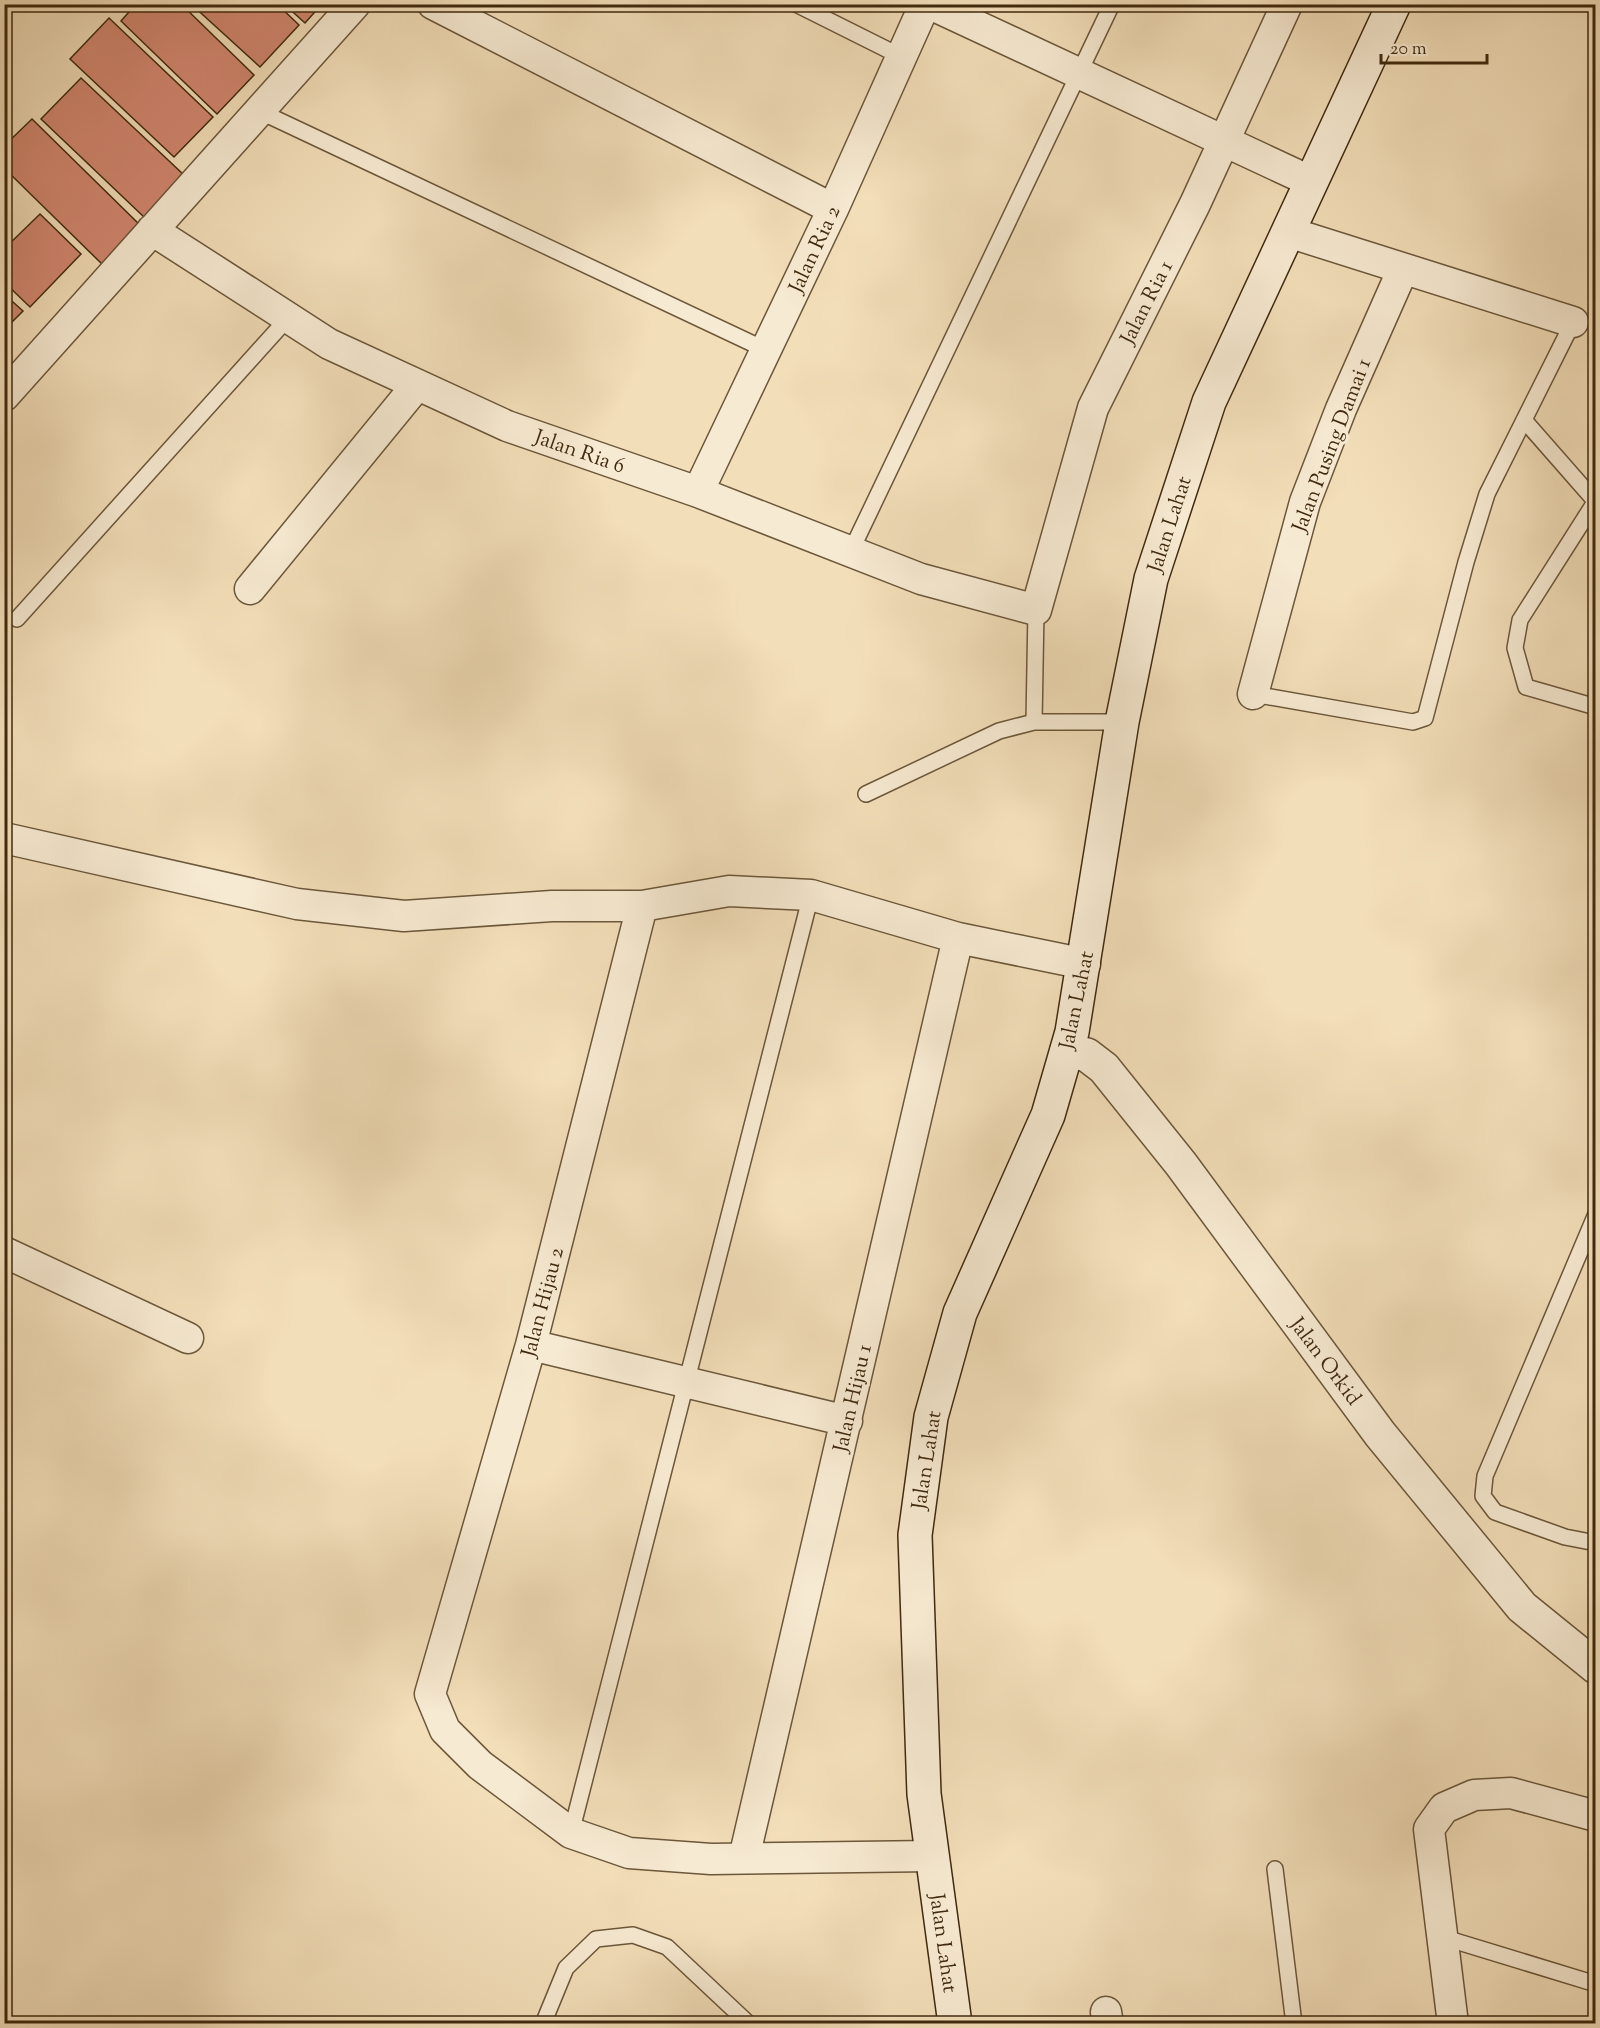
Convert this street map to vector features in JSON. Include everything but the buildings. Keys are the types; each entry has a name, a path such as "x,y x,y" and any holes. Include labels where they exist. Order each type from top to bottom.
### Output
{"main road":[{"name":"Jalan Lahat","path":"955,2024 924,1794 915,1535 931,1417 960,1313 1048,1115 1067,1050 1085,964 1122,723 1151,579 1209,402 1394,4"},
{"name":"Jalan Orkid","path":"1067,1050 1087,1054 1104,1068 1181,1164 1380,1434 1522,1607 1593,1657"}],"street":[{"path":"4,396 355,4"},
{"path":"433,4 833,209"},
{"path":"927,4 1225,139 1312,182"},
{"name":"Jalan Ria 2","path":"698,492 833,209 927,4"},
{"name":"Jalan Ria 1","path":"1036,610 1093,408 1225,139 1287,4"},
{"name":"Jalan Ria 6","path":"152,230 329,344 507,426 698,492 921,579 1036,610"},
{"path":"1288,232 1573,322"},
{"name":"Jalan Pusing Damai 1","path":"1253,694 1305,502 1341,409 1403,269"},
{"path":"250,589 417,385"},
{"path":"4,838 297,904 404,916 552,906 642,906 729,891 810,895 958,938 1085,964"},
{"name":"Jalan Hijau 2","path":"571,1833 480,1765 445,1731 430,1694 531,1345 642,906"},
{"name":"Jalan Hijau 1","path":"744,1858 958,938"},
{"path":"4,1252 188,1338"},
{"path":"531,1345 847,1421"},
{"path":"1453,2024 1429,1828 1444,1808 1474,1795 1511,1793 1596,1816"},
{"path":"571,1833 629,1854 744,1858 932,1856"}],"lane":[{"path":"796,4 902,57"},
{"path":"851,551 1112,4"},
{"path":"259,111 766,350"},
{"path":"17,619 288,318"},
{"path":"1253,694 1413,722 1425,718 1466,562 1487,494 1573,322"},
{"path":"1524,420 1595,502 1520,620 1515,648 1526,687 1596,707"},
{"path":"1034,722 1036,610"},
{"path":"866,794 999,732 1034,722 1122,723"},
{"path":"571,1833 810,895"},
{"path":"1596,1214 1485,1476 1483,1496 1495,1512 1565,1537 1596,1543"},
{"path":"1275,1869 1294,2024"},
{"path":"543,2024 566,1968 596,1939 633,1935 668,1947 749,2024"},
{"path":"1442,1937 1596,1984"}]}
